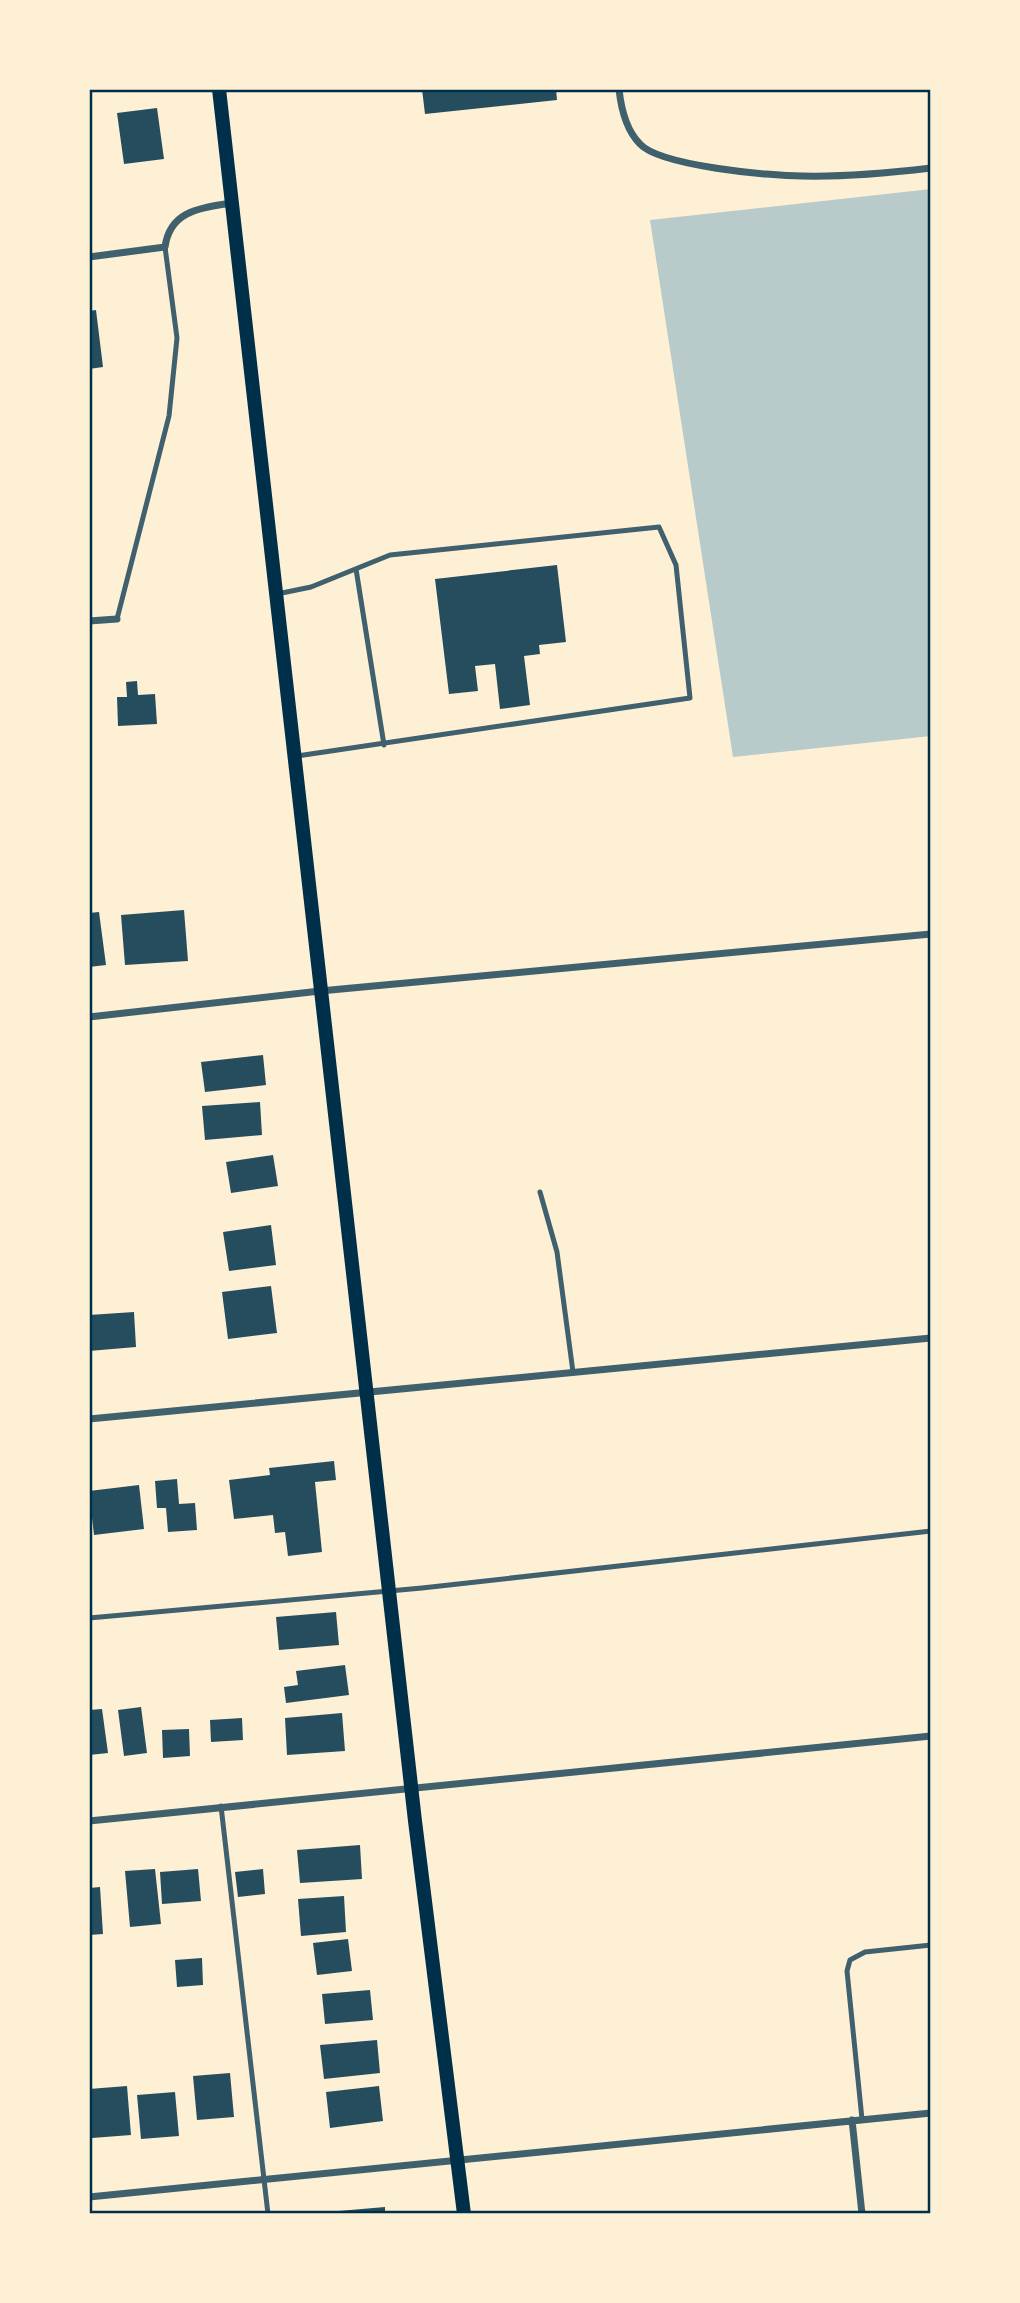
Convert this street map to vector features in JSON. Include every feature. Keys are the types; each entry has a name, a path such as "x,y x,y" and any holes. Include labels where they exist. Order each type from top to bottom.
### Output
{"main road":[{"path":"219,89 411,1786 464,2214"}],"street":[{"path":"619,89 621,111 640,145 663,156 710,167 801,176 931,168"},
{"path":"89,257 165,247 173,223 183,214 232,204"},
{"path":"89,621 117,619"},
{"path":"89,1017 320,991 931,934"},
{"path":"89,1419 931,1338"},
{"path":"89,1821 411,1786 931,1736"},
{"path":"89,2197 931,2113"},
{"path":"852,2120 863,2214"}],"lane":[{"path":"117,619 169,416 177,338 165,247"},
{"path":"276,594 311,587 390,555 659,527 676,565 690,698 294,757"},
{"path":"356,569 384,745"},
{"path":"540,1192 557,1252 573,1372"},
{"path":"89,1618 389,1591 931,1531"},
{"path":"221,1807 268,2214"},
{"path":"862,2119 847,1971 850,1960 865,1952 931,1945"}],"shaded area":[{"path":"931,189 931,736 733,757 650,220"}],"building":[{"path":"422,89 556,89 557,100 425,114"},
{"path":"157,108 164,159 124,164 117,113"},
{"path":"96,310 103,367 89,369 89,311"},
{"path":"557,565 566,642 539,645 540,654 524,656 530,705 500,709 495,664 475,666 478,691 449,694 435,579"},
{"path":"137,681 138,695 155,694 157,724 118,726 117,697 127,697 126,682"},
{"path":"184,910 188,961 125,965 121,915"},
{"path":"99,912 106,965 89,967 89,913"},
{"path":"263,1055 266,1085 205,1092 201,1062"},
{"path":"260,1102 262,1135 205,1140 202,1106"},
{"path":"273,1155 278,1186 231,1193 226,1162"},
{"path":"271,1225 276,1265 229,1271 223,1232"},
{"path":"271,1286 277,1333 228,1339 222,1292"},
{"path":"134,1312 136,1347 89,1351 89,1315"},
{"path":"334,1461 336,1480 315,1482 322,1552 288,1556 285,1532 275,1533 273,1515 234,1519 229,1480 270,1475 269,1468"},
{"path":"177,1479 179,1504 195,1503 197,1530 168,1532 166,1508 157,1508 155,1481"},
{"path":"139,1485 144,1529 94,1535 89,1491"},
{"path":"336,1612 339,1645 279,1650 276,1617"},
{"path":"345,1665 349,1695 286,1703 284,1687 298,1685 296,1671"},
{"path":"141,1707 147,1753 124,1756 118,1710"},
{"path":"102,1709 108,1753 89,1755 89,1710"},
{"path":"342,1713 345,1751 287,1755 285,1718"},
{"path":"242,1718 243,1740 211,1742 210,1720"},
{"path":"189,1729 190,1756 163,1758 162,1730"},
{"path":"360,1845 362,1879 300,1883 297,1850"},
{"path":"155,1869 161,1924 130,1927 125,1871"},
{"path":"198,1869 201,1901 162,1904 160,1872"},
{"path":"263,1869 265,1894 238,1897 235,1872"},
{"path":"100,1887 103,1934 89,1935 89,1888"},
{"path":"344,1896 346,1932 301,1936 298,1899"},
{"path":"348,1939 352,1971 317,1975 313,1943"},
{"path":"202,1958 203,1985 177,1987 175,1960"},
{"path":"370,1990 373,2020 325,2024 322,1994"},
{"path":"377,2040 380,2073 324,2079 320,2045"},
{"path":"230,2073 234,2117 197,2120 193,2076"},
{"path":"127,2086 131,2135 92,2138 89,2089"},
{"path":"379,2086 383,2121 330,2128 326,2092"},
{"path":"175,2092 179,2136 141,2139 137,2095"},
{"path":"385,2207 385,2214 327,2214 327,2212"}]}
